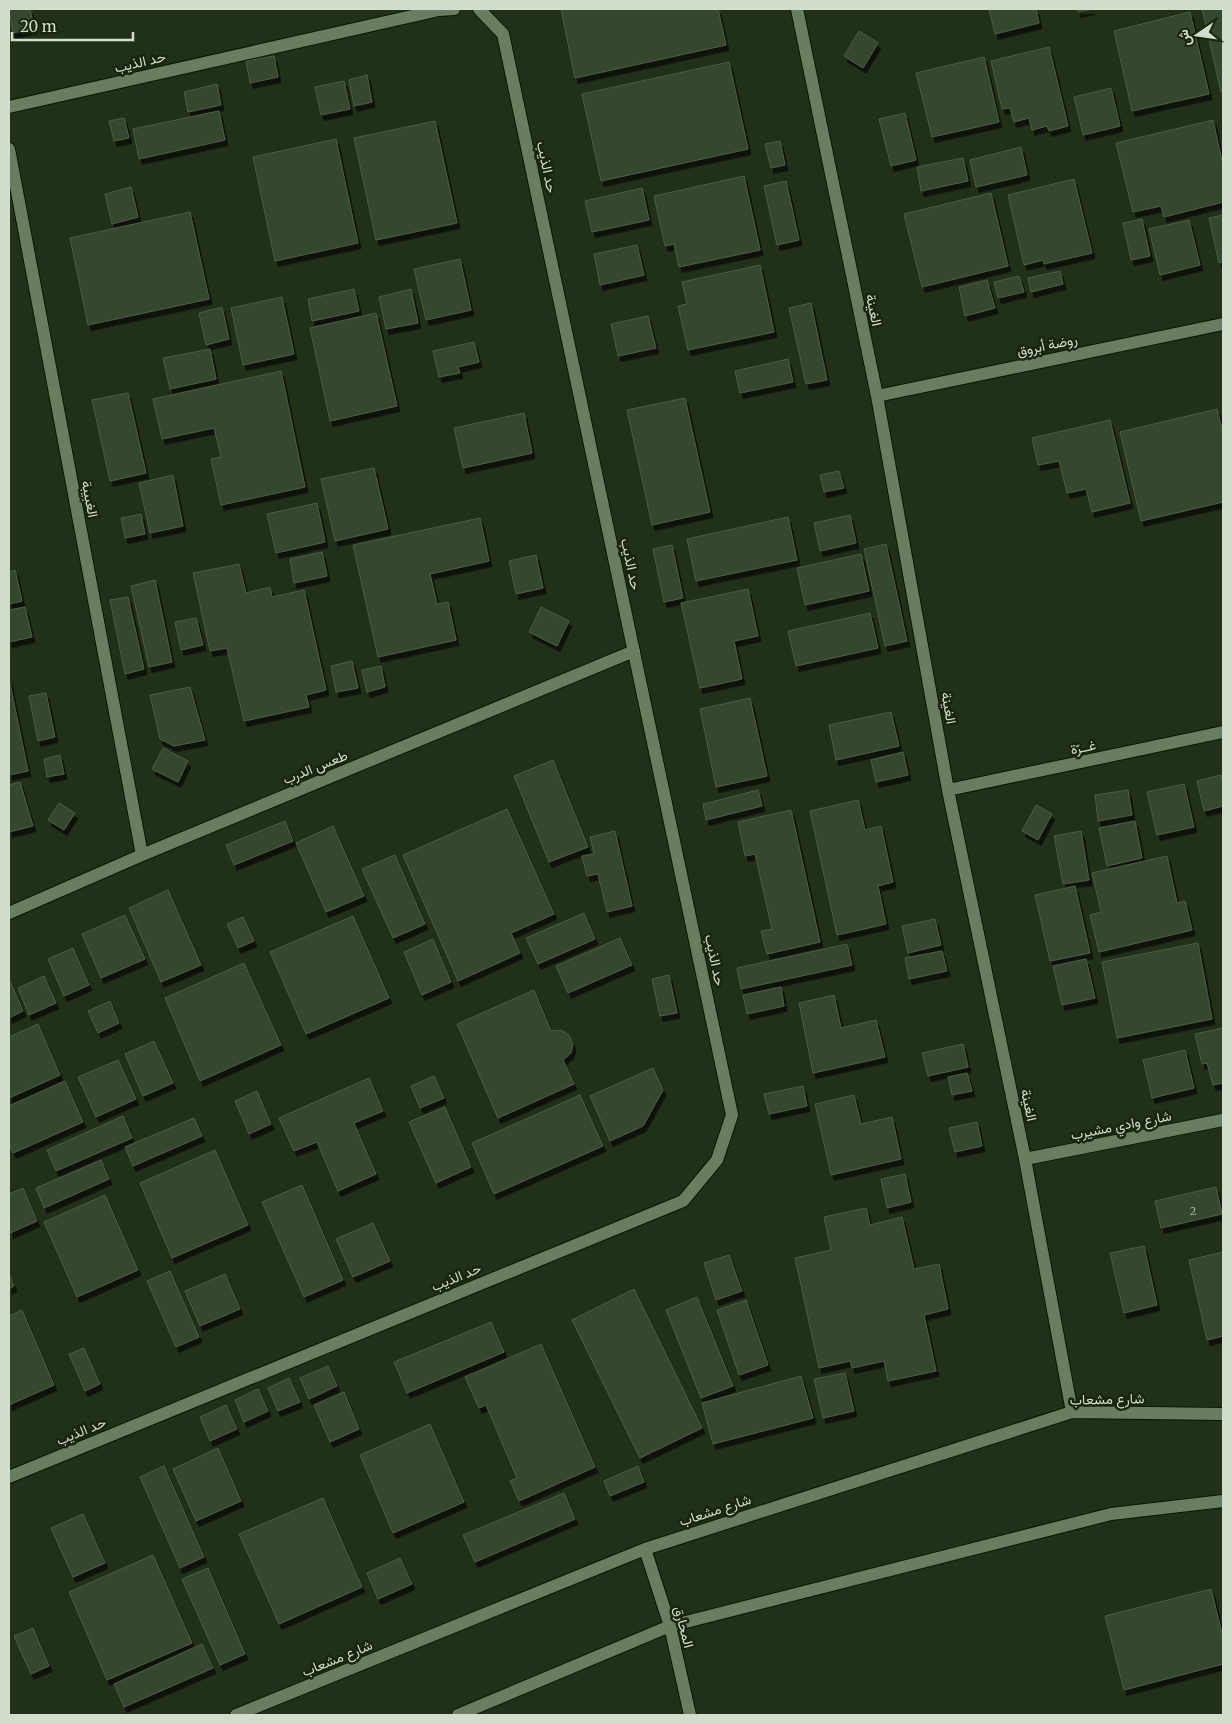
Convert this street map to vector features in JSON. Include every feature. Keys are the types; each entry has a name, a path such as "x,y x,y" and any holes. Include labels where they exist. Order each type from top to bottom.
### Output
{"street":[{"name":"حد الذيب","path":"9,107 439,10 454,9"},
{"name":"حد الذيب","path":"9,1477 683,1201 717,1160 732,1115 503,34 479,9"},
{"name":"الغينة","path":"797,9 876,396 948,790 1025,1159 1072,1412"},
{"name":"الغبيبة","path":"9,149 142,855"},
{"name":"روضة أبروق","path":"876,396 1223,324"},
{"name":"طعس الدرب","path":"9,913 142,855 634,651"},
{"name":"غــرّة","path":"948,790 1223,732"},
{"name":"شارع وادي مشيرب","path":"1025,1159 1223,1120"},
{"name":"شارع مشعاب","path":"236,1715 644,1548 1072,1412 1223,1414"},
{"path":"458,1715 670,1626 1111,1514 1223,1501"},
{"name":"المحارق","path":"644,1548 670,1626 690,1715"}],"building":[{"path":"30,9 34,28 13,33 9,10"},
{"path":"561,9 718,9 726,45 575,78"},
{"path":"989,9 1036,9 1039,23 995,34"},
{"path":"1077,9 1092,9 1078,12"},
{"path":"1202,9 1223,9 1223,91 1221,92"},
{"path":"1190,12 1209,94 1132,111 1114,31"},
{"path":"859,31 878,43 863,68 844,56"},
{"path":"1049,47 1068,126 1049,131 1047,126 1032,130 1029,118 1014,122 1010,108 1002,109 991,61"},
{"path":"274,56 278,77 250,83 246,61"},
{"path":"984,57 999,122 932,137 916,73"},
{"path":"729,62 748,149 601,181 582,94"},
{"path":"367,75 372,102 354,106 349,80"},
{"path":"344,81 350,109 321,115 315,87"},
{"path":"217,84 221,105 188,112 184,92"},
{"path":"1111,88 1120,126 1083,135 1074,97"},
{"path":"219,111 225,140 139,159 133,129"},
{"path":"905,113 916,160 891,166 879,119"},
{"path":"124,118 129,138 114,141 109,121"},
{"path":"1213,120 1223,166 1223,202 1164,217 1161,206 1133,212 1116,143"},
{"path":"435,121 457,223 376,240 354,138"},
{"path":"336,139 358,243 275,261 253,157"},
{"path":"780,141 785,165 771,168 765,144"},
{"path":"1021,147 1027,175 976,187 970,160"},
{"path":"963,158 968,181 921,191 917,167"},
{"path":"744,176 760,250 679,267 674,244 665,246 654,196"},
{"path":"1074,179 1092,253 1044,264 1043,260 1024,265 1008,195"},
{"path":"786,181 799,240 777,245 764,186"},
{"path":"131,187 138,217 112,224 105,194"},
{"path":"642,188 649,220 592,232 585,201"},
{"path":"991,193 1008,266 922,287 904,214"},
{"path":"190,212 209,299 88,325 70,238"},
{"path":"1223,215 1223,262 1219,263 1209,218"},
{"path":"1142,219 1150,256 1131,260 1123,223"},
{"path":"1189,220 1200,265 1160,275 1149,229"},
{"path":"637,245 644,275 600,285 594,254"},
{"path":"460,259 471,310 426,320 414,269"},
{"path":"760,265 774,332 688,350 678,306 687,304 682,282"},
{"path":"1060,271 1063,284 1031,292 1028,278"},
{"path":"1019,276 1024,292 998,298 994,282"},
{"path":"987,280 995,308 965,316 959,287"},
{"path":"354,289 359,311 312,321 308,299"},
{"path":"411,289 418,323 386,329 379,297"},
{"path":"282,297 294,354 243,365 231,308"},
{"path":"811,303 827,380 806,384 789,308"},
{"path":"222,307 229,339 206,345 199,313"},
{"path":"376,313 397,406 330,421 310,328"},
{"path":"648,316 656,348 618,356 611,324"},
{"path":"474,342 479,362 458,367 460,373 439,377 433,351"},
{"path":"210,349 216,379 170,389 163,358"},
{"path":"788,359 793,382 740,393 735,371"},
{"path":"281,371 305,487 221,505 211,459 221,457 214,428 162,439 153,399"},
{"path":"128,393 146,473 110,481 92,400"},
{"path":"685,398 710,512 652,525 627,410"},
{"path":"1217,409 1223,434 1223,502 1141,521 1120,432"},
{"path":"524,413 532,453 463,468 454,428"},
{"path":"1110,420 1130,503 1092,512 1086,489 1067,493 1059,461 1038,465 1032,438"},
{"path":"374,468 388,529 335,541 321,479"},
{"path":"839,471 844,488 824,492 820,475"},
{"path":"173,475 183,526 150,533 139,483"},
{"path":"317,503 325,542 276,553 267,514"},
{"path":"141,514 145,534 125,538 121,518"},
{"path":"850,515 856,543 820,551 814,523"},
{"path":"788,517 797,560 696,581 687,539"},
{"path":"480,518 489,561 430,574 437,604 448,602 456,640 378,657 353,545"},
{"path":"886,544 907,641 885,646 864,549"},
{"path":"672,545 683,598 664,602 653,549"},
{"path":"322,552 327,576 294,583 290,559"},
{"path":"861,554 869,591 805,605 797,568"},
{"path":"536,555 543,588 516,594 509,561"},
{"path":"239,564 246,593 270,587 272,597 304,590 326,690 306,695 309,707 244,721 227,648 210,651 193,573"},
{"path":"15,570 22,601 9,604 9,572"},
{"path":"155,580 172,662 149,667 131,586"},
{"path":"748,589 758,636 734,641 742,679 700,688 681,603"},
{"path":"128,597 144,669 125,674 110,600"},
{"path":"25,607 32,637 9,642 9,610"},
{"path":"541,607 569,621 557,646 529,632"},
{"path":"870,613 878,648 796,666 788,631"},
{"path":"196,618 203,645 181,650 175,622"},
{"path":"352,661 358,688 336,692 331,666"},
{"path":"381,666 385,687 367,692 362,670"},
{"path":"9,679 28,771 9,775"},
{"path":"190,687 205,740 174,746 160,739 150,695"},
{"path":"46,693 55,737 38,741 29,696"},
{"path":"750,698 767,776 716,787 700,709"},
{"path":"891,712 899,746 836,760 829,725"},
{"path":"163,748 188,761 178,782 152,769"},
{"path":"903,752 908,775 876,782 871,760"},
{"path":"60,755 64,774 47,777 44,759"},
{"path":"553,760 588,847 549,862 514,776"},
{"path":"1221,775 1223,806 1204,811 1197,781"},
{"path":"20,782 33,826 9,832 9,785"},
{"path":"1184,784 1194,827 1157,835 1147,792"},
{"path":"758,790 762,806 706,820 703,804"},
{"path":"1128,790 1132,815 1098,821 1095,795"},
{"path":"858,800 865,830 881,826 893,882 878,886 886,924 837,935 810,811"},
{"path":"59,803 75,813 64,830 48,820"},
{"path":"1036,805 1052,814 1038,840 1022,831"},
{"path":"507,809 554,914 511,933 520,953 458,981 403,855"},
{"path":"791,810 820,942 767,954 761,931 772,929 755,854 745,856 738,822"},
{"path":"285,821 293,841 234,865 226,845"},
{"path":"1135,821 1142,858 1107,866 1099,828"},
{"path":"333,826 364,896 326,912 296,843"},
{"path":"615,831 632,906 607,912 598,874 587,876 582,856 594,854 590,837"},
{"path":"1081,831 1089,880 1063,884 1054,836"},
{"path":"395,855 425,924 393,938 362,869"},
{"path":"1167,856 1177,903 1185,901 1192,930 1099,952 1090,915 1101,912 1092,873"},
{"path":"1075,886 1090,953 1050,961 1035,895"},
{"path":"168,890 201,965 161,982 129,908"},
{"path":"584,913 595,939 538,964 526,938"},
{"path":"125,915 145,959 101,978 82,934"},
{"path":"353,916 389,998 306,1034 270,952"},
{"path":"243,917 254,941 238,948 227,924"},
{"path":"935,919 941,945 908,953 902,926"},
{"path":"620,938 632,965 568,993 556,966"},
{"path":"433,939 451,982 422,995 404,952"},
{"path":"1198,943 1212,1019 1117,1038 1102,962"},
{"path":"847,944 852,965 741,989 737,968"},
{"path":"73,948 89,985 64,996 48,959"},
{"path":"942,951 947,971 909,979 905,958"},
{"path":"1086,959 1095,998 1062,1005 1053,966"},
{"path":"244,963 281,1045 200,1081 165,998"},
{"path":"669,975 677,1013 660,1016 652,979"},
{"path":"44,976 56,1003 29,1015 18,988"},
{"path":"9,979 23,1011 9,1018"},
{"path":"781,987 784,1006 747,1014 743,995"},
{"path":"534,990 551,1031 561,1030 569,1035 573,1044 571,1053 563,1060 574,1084 498,1118 457,1024"},
{"path":"834,995 841,1028 876,1020 885,1057 813,1073 799,1003"},
{"path":"110,1001 119,1023 98,1033 88,1011"},
{"path":"38,1024 60,1075 9,1098 9,1037"},
{"path":"1223,1028 1223,1083 1213,1085 1207,1063 1202,1064 1195,1034"},
{"path":"154,1041 173,1083 143,1096 125,1054"},
{"path":"963,1044 968,1067 928,1076 922,1053"},
{"path":"1185,1050 1194,1088 1152,1098 1143,1060"},
{"path":"118,1060 136,1099 96,1117 78,1077"},
{"path":"653,1068 663,1090 643,1126 610,1141 590,1096"},
{"path":"967,1073 972,1091 952,1095 948,1077"},
{"path":"434,1076 444,1098 420,1108 411,1086"},
{"path":"369,1078 383,1111 354,1123 376,1174 338,1191 317,1142 294,1151 279,1118"},
{"path":"65,1081 83,1122 13,1153 9,1143 9,1106"},
{"path":"803,1086 807,1106 769,1114 764,1094"},
{"path":"257,1091 271,1124 249,1134 235,1101"},
{"path":"580,1095 603,1146 494,1194 472,1143"},
{"path":"854,1095 861,1124 892,1117 901,1159 831,1175 815,1104"},
{"path":"445,1107 471,1167 436,1183 409,1122"},
{"path":"123,1116 132,1138 56,1171 47,1150"},
{"path":"194,1118 202,1136 133,1166 125,1147"},
{"path":"977,1122 982,1146 955,1152 949,1128"},
{"path":"215,1150 248,1225 172,1258 140,1183"},
{"path":"101,1160 109,1179 44,1208 36,1188"},
{"path":"905,1174 911,1202 887,1208 881,1179"},
{"path":"302,1185 343,1280 304,1297 262,1202"},
{"path":"1216,1187 1222,1214 1161,1228 1155,1201"},
{"path":"23,1188 37,1221 10,1233 9,1194"},
{"path":"105,1195 138,1270 77,1297 44,1222"},
{"path":"866,1208 870,1225 902,1217 914,1269 939,1264 948,1309 924,1315 936,1371 888,1381 884,1361 852,1368 850,1361 819,1368 795,1258 831,1250 824,1217"},
{"path":"373,1223 390,1261 353,1277 336,1239"},
{"path":"1144,1246 1157,1305 1124,1313 1110,1253"},
{"path":"1223,1252 1223,1336 1207,1340 1189,1260"},
{"path":"729,1255 742,1291 716,1300 704,1263"},
{"path":"170,1271 199,1337 176,1347 147,1281"},
{"path":"9,1274 14,1286 9,1289"},
{"path":"225,1274 240,1309 200,1326 185,1291"},
{"path":"634,1289 702,1428 640,1458 572,1320"},
{"path":"697,1297 733,1386 701,1398 666,1310"},
{"path":"746,1300 768,1365 739,1375 717,1310"},
{"path":"22,1310 54,1385 9,1405 9,1316"},
{"path":"491,1322 504,1352 407,1393 394,1362"},
{"path":"541,1344 595,1467 519,1501 510,1481 517,1478 486,1405 479,1408 465,1377"},
{"path":"84,1348 100,1384 85,1391 69,1354"},
{"path":"328,1366 337,1386 309,1399 300,1378"},
{"path":"845,1373 854,1411 823,1418 814,1379"},
{"path":"801,1376 813,1418 713,1444 702,1403"},
{"path":"289,1378 300,1402 278,1411 268,1388"},
{"path":"258,1389 268,1411 244,1422 235,1400"},
{"path":"344,1392 359,1429 330,1442 314,1405"},
{"path":"226,1405 237,1429 210,1441 200,1417"},
{"path":"430,1424 464,1502 393,1533 360,1455"},
{"path":"218,1448 241,1501 196,1521 173,1469"},
{"path":"164,1466 204,1557 180,1568 140,1477"},
{"path":"638,1466 644,1482 610,1496 604,1481"},
{"path":"564,1493 575,1519 475,1562 463,1535"},
{"path":"323,1498 362,1587 279,1624 239,1534"},
{"path":"83,1514 105,1563 73,1577 51,1528"},
{"path":"153,1555 192,1643 107,1680 69,1592"},
{"path":"400,1558 412,1584 378,1599 367,1573"},
{"path":"208,1568 245,1654 220,1665 182,1579"},
{"path":"1211,1589 1223,1638 1223,1664 1124,1690 1105,1616"},
{"path":"33,1628 49,1666 31,1674 14,1636"},
{"path":"202,1644 213,1668 124,1707 114,1684"}]}
